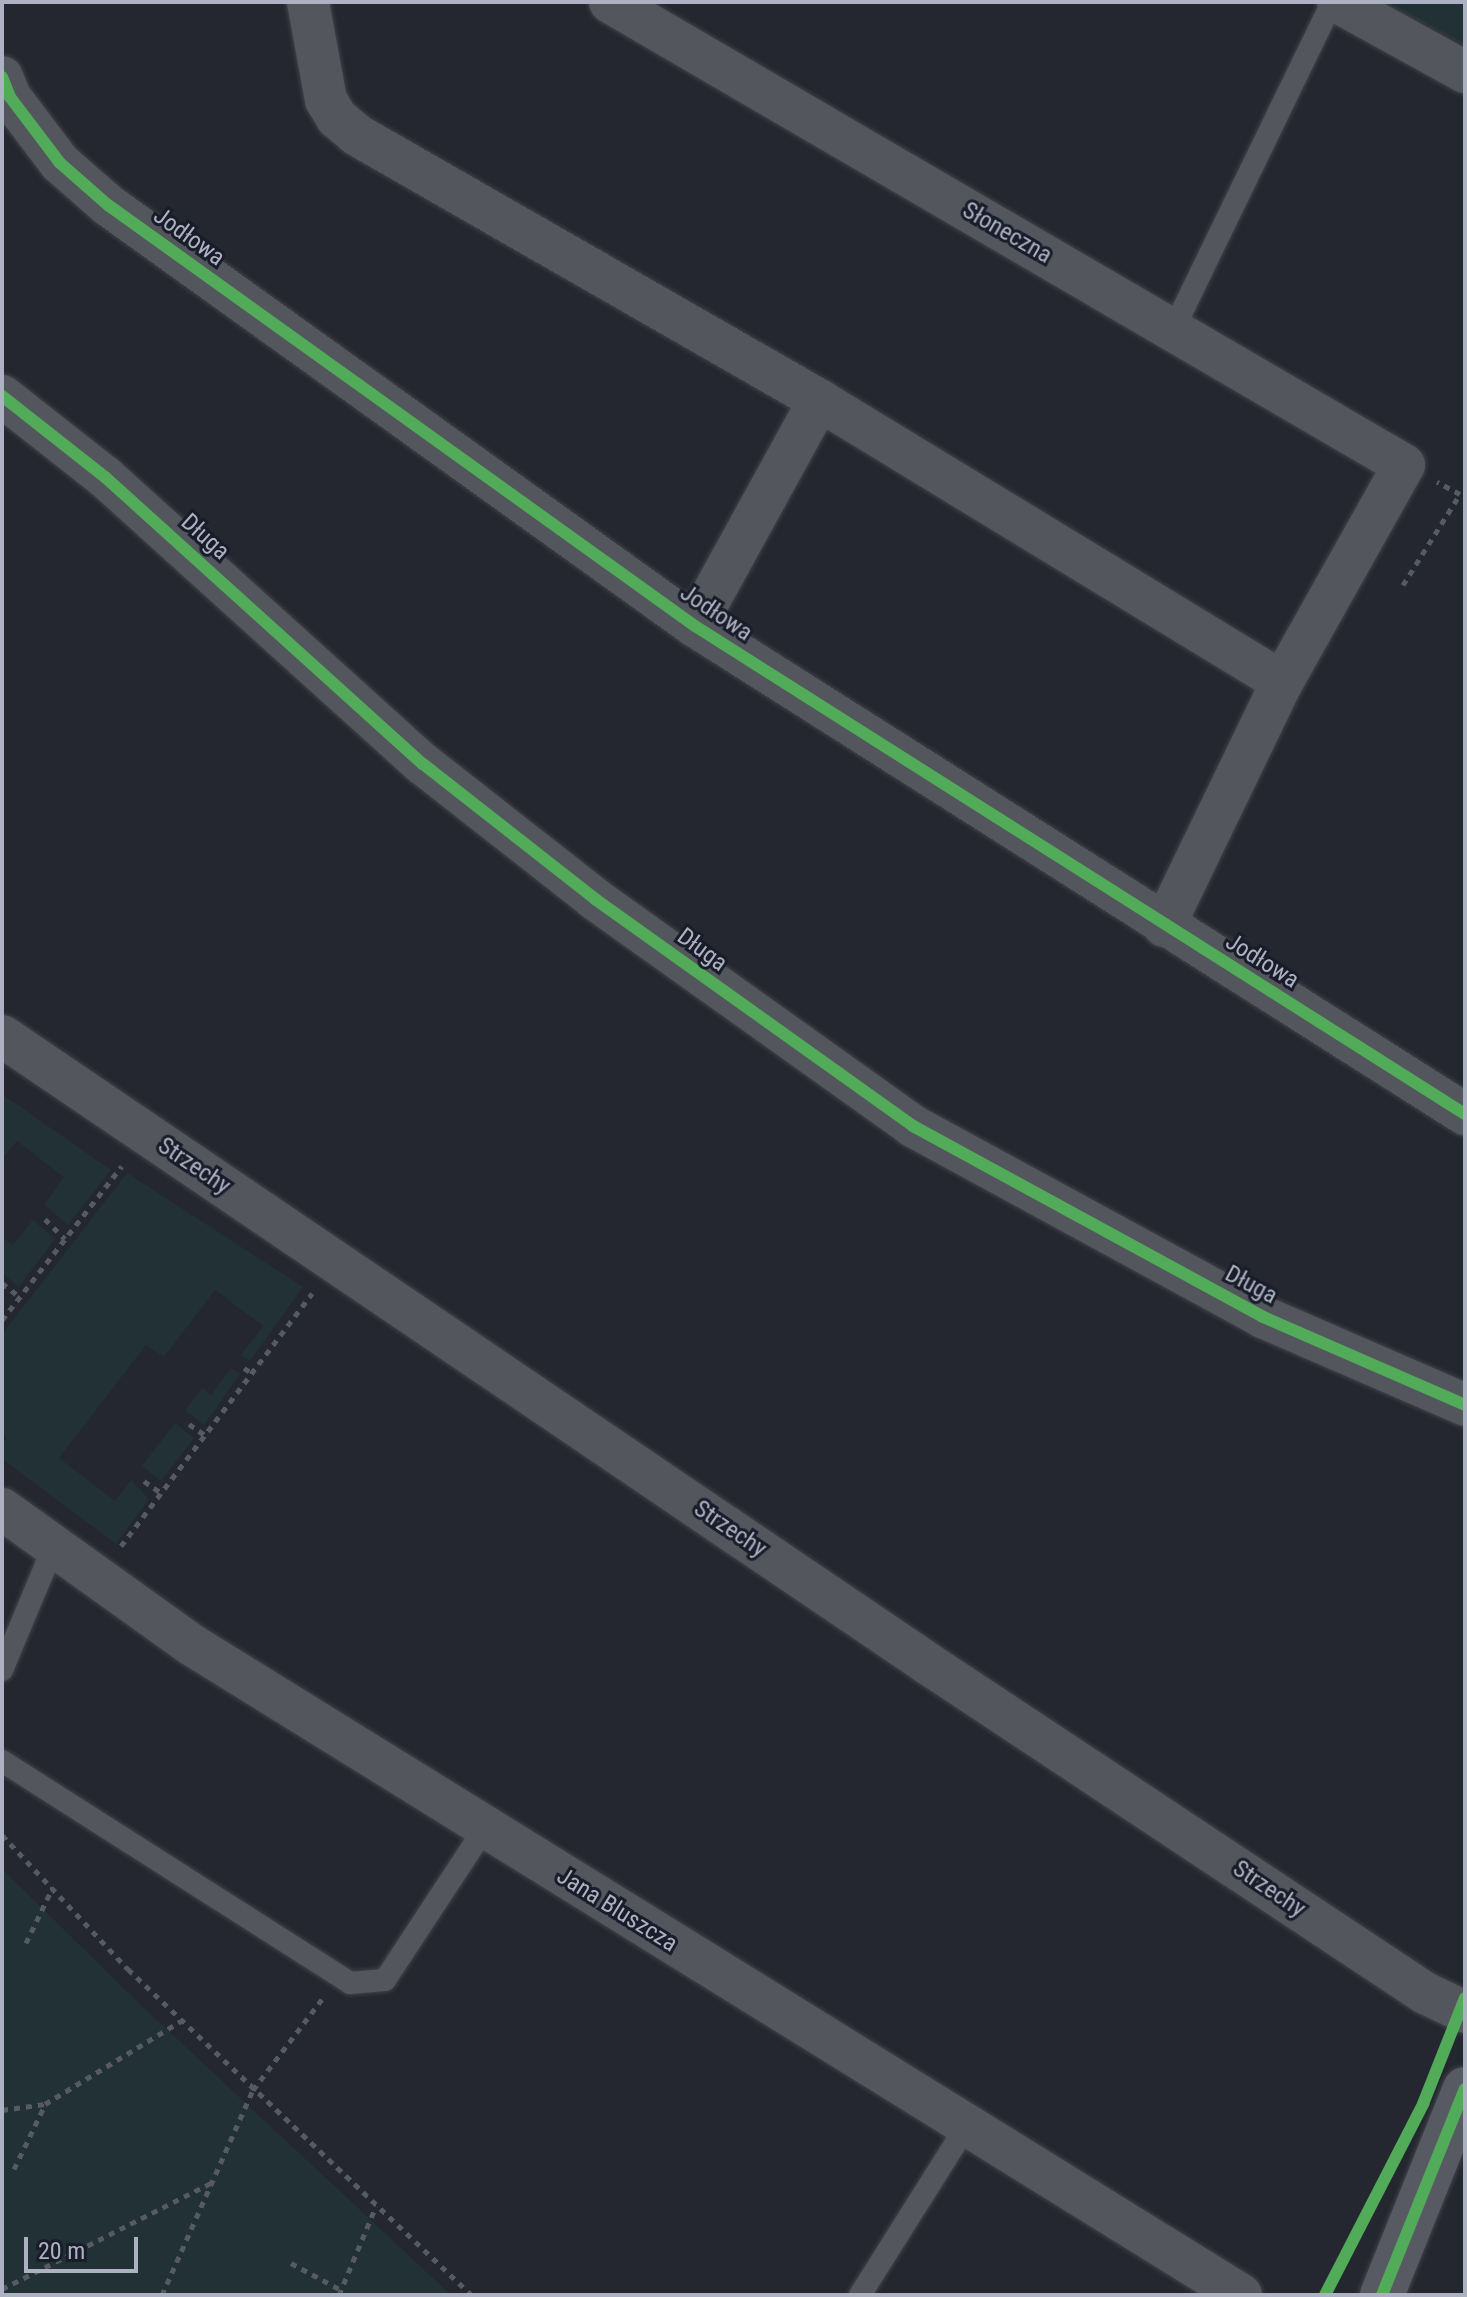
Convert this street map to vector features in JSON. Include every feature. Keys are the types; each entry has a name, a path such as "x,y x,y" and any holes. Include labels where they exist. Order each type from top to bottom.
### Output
{"street":[{"path":"308,2 326,100 346,128 819,400 1282,682"},
{"name":"Słoneczna","path":"610,2 1404,465"},
{"path":"1335,2 1465,72"},
{"name":"Jodłowa","path":"5,93 60,163 108,205 695,626 1465,1114"},
{"name":"Długa","path":"2,396 105,477 423,764 595,899 913,1126 1263,1317 1465,1405"},
{"path":"695,626 819,400"},
{"path":"1164,926 1282,682 1404,465"},
{"name":"Strzechy","path":"2,1036 927,1663 1425,1993 1465,2012"},
{"name":"Jana Bluszcza","path":"8,1523 53,1548 192,1645 1241,2295"},
{"path":"1385,2291 1465,2089"}],"lane":[{"path":"1173,330 1335,2"},
{"path":"2,1670 53,1548"},
{"path":"2,1761 350,1983 385,1980 485,1828"},
{"path":"860,2295 966,2127"}],"path":[{"path":"1403,585 1462,495 1404,465"},
{"path":"2,1320 115,1176"},
{"path":"45,1219 65,1239"},
{"path":"2,1283 20,1297"},
{"path":"115,1553 304,1303"},
{"path":"244,1368 252,1373"},
{"path":"189,1424 205,1435"},
{"path":"144,1481 161,1493"},
{"path":"2,1835 181,2021 472,2295"},
{"path":"26,1943 53,1887"},
{"path":"162,2295 253,2090 339,1976"},
{"path":"2,2110 45,2104 181,2021"},
{"path":"14,2169 45,2104"},
{"path":"2,2289 212,2182"},
{"path":"291,2263 340,2292 376,2206"}],"shaded area":[{"path":"1383,2 1465,2 1465,46"},
{"path":"2,1094 111,1170 68,1225 44,1205 64,1177 17,1141 2,1159"},
{"path":"127,1173 303,1287 250,1361 241,1355 263,1326 215,1290 164,1357 146,1345 59,1458 115,1501 131,1480 149,1499 116,1544 2,1459 2,1445 7,1437 2,1433 2,1334"},
{"path":"33,1220 55,1239 19,1287 2,1273 2,1242 4,1239 13,1245"},
{"path":"231,1368 240,1374 204,1425 185,1410 202,1388 211,1395"},
{"path":"175,1423 194,1438 161,1481 142,1466"},
{"path":"2,1869 143,2007 451,2295 2,2295"}],"cycle path":[{"path":"2,77 10,97 60,163 108,205 695,626 1465,1114"},
{"path":"2,396 105,477 423,764 595,899 913,1126 1263,1317 1465,1405"},
{"path":"1325,2295 1423,2104 1465,1998"},
{"path":"1382,2295 1465,2089"}]}
